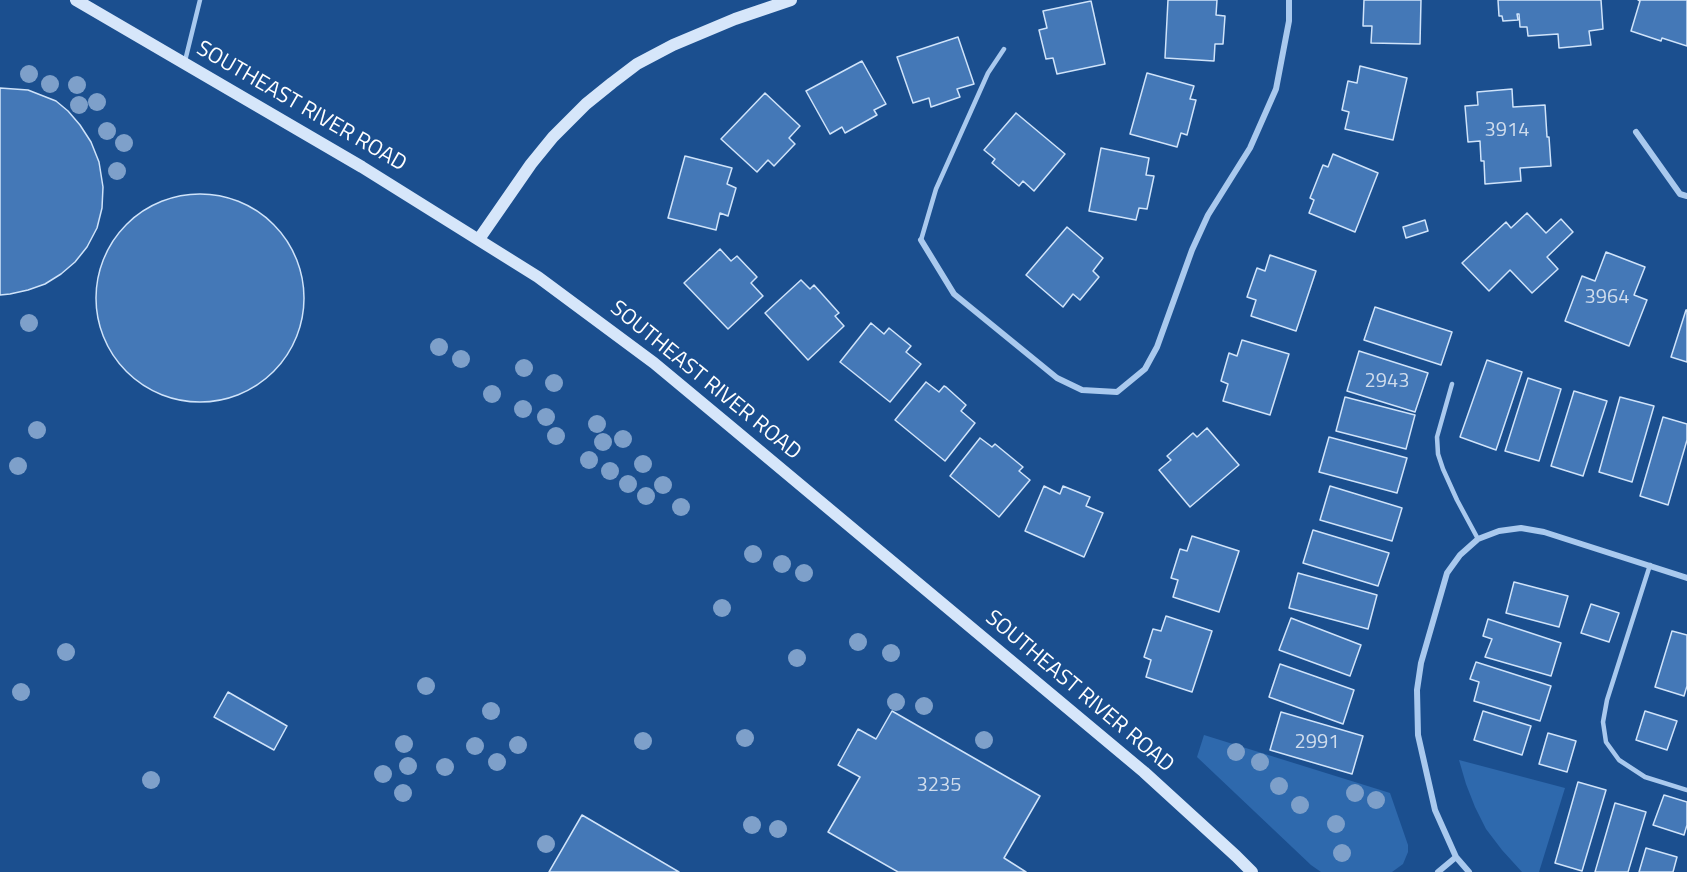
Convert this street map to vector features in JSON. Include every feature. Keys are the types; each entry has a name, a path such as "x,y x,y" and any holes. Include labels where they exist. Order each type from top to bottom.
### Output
{"main road":[{"name":"SOUTHEAST RIVER ROAD","path":"76,0 362,166 538,277 671,377 1144,772 1252,872"},
{"path":"479,239 531,164 553,137 586,104 612,83 637,64 673,45 735,19 791,0"}],"street":[{"path":"921,240 954,294 1057,378 1082,390 1117,392 1145,369 1157,347 1192,250 1208,215 1250,147 1276,89 1289,21 1289,0"},
{"path":"1636,132 1680,194 1687,196"},
{"path":"1469,872 1456,857 1435,810 1418,735 1417,690 1421,663 1447,573 1460,555 1478,539 1499,531 1521,528 1544,532 1687,578"},
{"path":"1438,872 1456,857"}],"lane":[{"path":"184,63 200,0"},
{"path":"921,240 936,189 988,73 1004,49"},
{"path":"1452,384 1437,436 1438,454 1456,500 1478,539"},
{"path":"1650,565 1607,700 1604,722 1606,742 1619,760 1645,777 1687,790"}],"shaded area":[{"path":"1204,735 1390,793 1408,845 1403,864 1392,872 1321,872 1197,757"},
{"path":"1459,760 1565,788 1539,872 1522,872 1486,829 1466,784"}],"building":[{"path":"1168,0 1217,0 1216,15 1225,16 1223,44 1215,44 1214,61 1165,58"},
{"path":"1364,0 1421,0 1420,44 1371,43 1372,26 1363,26"},
{"path":"1498,0 1601,0 1603,29 1589,31 1591,45 1559,48 1558,34 1528,36 1527,27 1520,27 1519,14 1517,14 1518,20 1503,21 1502,16 1499,16"},
{"path":"1638,0 1687,0 1687,46 1662,38 1661,41 1631,31 1640,1"},
{"path":"1091,1 1105,64 1057,74 1053,58 1046,59 1039,30 1047,28 1043,11"},
{"path":"958,37 974,84 957,89 960,97 931,107 929,98 913,103 897,57"},
{"path":"862,61 886,104 874,110 877,115 845,133 842,127 830,134 806,91"},
{"path":"1360,66 1407,78 1393,140 1345,129 1349,112 1342,110 1348,81 1357,83"},
{"path":"1147,73 1194,86 1190,99 1196,100 1187,135 1181,133 1177,147 1130,134"},
{"path":"0,88 28,90 56,101 68,111 91,142 99,162 103,187 102,208 97,228 87,247 75,262 45,284 0,295"},
{"path":"1512,89 1513,107 1545,105 1551,166 1520,168 1521,181 1485,184 1480,141 1468,142 1465,106 1478,105 1477,92"},
{"path":"765,93 800,126 789,138 795,144 774,166 768,160 757,172 721,139"},
{"path":"1016,113 1065,154 1034,191 1023,181 1019,186 992,163 995,159 984,150"},
{"path":"1101,148 1149,158 1146,175 1154,176 1147,209 1139,208 1136,220 1089,211"},
{"path":"1333,154 1378,173 1355,232 1309,213 1314,200 1310,198 1323,165 1328,167"},
{"path":"685,156 732,168 727,184 736,188 728,216 720,213 716,230 668,218"},
{"path":"190,194 210,194 230,198 249,206 274,224 287,240 296,258 304,288 300,328 296,338 287,356 274,372 258,385 230,398 210,402 190,402 170,398 151,390 134,379 119,364 100,328 96,308 96,288 100,268 108,249 119,232 134,217 170,198"},
{"path":"1527,213 1546,233 1561,219 1573,232 1547,257 1558,269 1532,293 1510,270 1489,291 1462,263 1506,222 1511,228"},
{"path":"1425,220 1428,231 1406,238 1403,227"},
{"path":"1067,227 1103,258 1093,271 1099,277 1080,300 1073,294 1063,307 1026,275"},
{"path":"720,249 731,261 737,256 757,277 751,283 763,296 728,329 684,283"},
{"path":"1606,252 1645,267 1634,295 1647,300 1629,346 1565,321 1582,276 1595,281"},
{"path":"1270,255 1316,271 1296,331 1251,316 1256,300 1247,297 1257,268 1265,271"},
{"path":"801,280 810,289 814,285 839,313 835,316 844,326 808,360 765,313"},
{"path":"1375,307 1452,332 1441,365 1364,340"},
{"path":"1687,310 1687,362 1671,357"},
{"path":"871,323 884,334 889,328 911,346 906,352 921,364 890,402 840,362"},
{"path":"1242,340 1289,354 1270,415 1223,401 1228,384 1221,381 1229,353 1237,356"},
{"path":"1359,351 1428,373 1415,412 1347,391"},
{"path":"1487,360 1522,372 1496,450 1460,437"},
{"path":"1528,378 1561,389 1539,461 1505,451"},
{"path":"926,382 939,392 944,386 946,387 966,405 961,411 975,423 945,461 895,420"},
{"path":"1574,391 1607,401 1583,476 1551,466"},
{"path":"1345,397 1415,415 1406,449 1336,431"},
{"path":"1620,397 1654,406 1632,482 1599,472"},
{"path":"1663,417 1687,424 1687,440 1668,505 1640,496"},
{"path":"1207,428 1239,465 1190,507 1159,470 1171,460 1167,456 1193,433 1197,437"},
{"path":"1329,437 1407,458 1397,493 1319,472"},
{"path":"980,438 992,447 995,444 1023,467 1019,471 1030,480 999,517 950,476"},
{"path":"1044,486 1060,494 1063,486 1090,497 1086,506 1103,513 1084,557 1025,531"},
{"path":"1330,486 1402,508 1392,541 1320,520"},
{"path":"1313,530 1389,553 1378,586 1303,563"},
{"path":"1192,536 1239,551 1219,612 1173,597 1178,580 1171,578 1180,549 1187,551"},
{"path":"1298,573 1377,595 1368,629 1289,608"},
{"path":"1514,582 1568,596 1559,627 1506,613"},
{"path":"1591,604 1619,613 1609,642 1581,633"},
{"path":"1166,616 1212,631 1192,692 1146,677 1151,660 1144,657 1153,629 1161,631"},
{"path":"1291,618 1361,645 1350,676 1279,650"},
{"path":"1488,619 1561,643 1551,676 1485,657 1492,639 1483,636"},
{"path":"1672,631 1687,635 1687,686 1684,696 1655,687"},
{"path":"1476,662 1551,686 1540,721 1474,701 1479,682 1470,679"},
{"path":"1280,664 1354,690 1343,724 1269,697"},
{"path":"228,692 287,726 274,750 214,717"},
{"path":"892,711 1040,796 1004,858 1026,872 898,872 828,832 860,777 838,765 858,729 876,739"},
{"path":"1483,711 1531,726 1522,755 1474,740"},
{"path":"1645,711 1677,721 1667,750 1636,740"},
{"path":"1281,712 1363,736 1352,774 1270,750"},
{"path":"1548,733 1576,741 1567,772 1539,764"},
{"path":"1578,782 1606,790 1582,871 1555,863"},
{"path":"1664,795 1687,802 1687,825 1684,835 1653,825"},
{"path":"1615,803 1646,812 1628,872 1595,872"},
{"path":"582,815 679,872 549,872"},
{"path":"1646,848 1677,857 1673,872 1639,872"}]}
